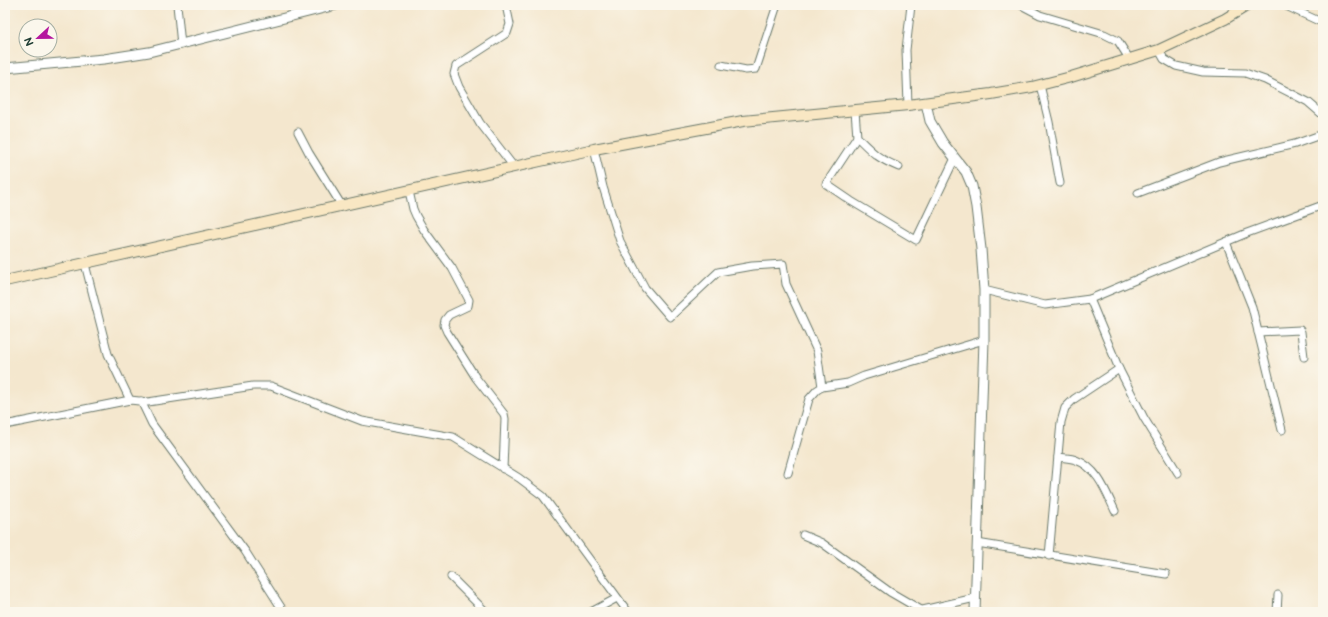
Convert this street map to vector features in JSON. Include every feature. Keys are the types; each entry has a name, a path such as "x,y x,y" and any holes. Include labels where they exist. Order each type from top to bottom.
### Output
{"main road":[{"path":"5,281 594,149 743,121 926,103 992,94 1040,85 1071,78 1159,50 1225,19 1248,5"}],"street":[{"path":"177,5 181,45"},
{"path":"5,68 104,59 149,52 336,5"},
{"path":"506,5 510,24 507,33 456,66 454,74 459,87 480,123 514,167"},
{"path":"721,65 746,70 756,69 777,5"},
{"path":"908,105 906,50 911,5"},
{"path":"1022,5 1040,15 1104,34 1118,41 1130,60"},
{"path":"1284,5 1323,23"},
{"path":"1159,50 1164,59 1176,66 1203,72 1245,74 1265,80 1308,102 1323,115"},
{"path":"1040,85 1049,122 1060,183"},
{"path":"926,103 930,122 943,143 966,172 972,186 976,206 984,290 984,340 975,612"},
{"path":"855,111 857,137 826,184 851,201 916,240 956,158"},
{"path":"298,132 309,153 342,206"},
{"path":"1138,193 1219,162 1295,144 1323,134"},
{"path":"857,137 871,152 883,160 899,167"},
{"path":"594,149 603,187 620,240 645,288 670,316 718,272 752,266 783,264 786,284 817,351 822,387"},
{"path":"409,191 416,216 424,230 455,271 469,300 468,306 450,315 445,320 444,325 476,378 504,414 503,469"},
{"path":"984,290 1045,305 1090,299 1247,232 1323,205"},
{"path":"1226,242 1252,307 1282,430"},
{"path":"85,264 108,354 130,400"},
{"path":"1090,299 1119,369 1144,418 1178,474"},
{"path":"1258,332 1300,330 1304,357"},
{"path":"788,473 809,399 817,390 822,387 848,383 871,374 984,340"},
{"path":"1049,556 1061,422 1065,408 1074,399 1119,369"},
{"path":"5,425 130,400 148,402 253,386 271,386 362,421 453,437 519,478 544,496 628,612"},
{"path":"141,401 152,424 245,551 284,612"},
{"path":"1058,457 1076,460 1086,465 1095,474 1104,487 1115,511"},
{"path":"803,535 822,543 840,555 917,611 975,598"},
{"path":"977,543 1166,574"},
{"path":"451,577 486,612"},
{"path":"1277,612 1278,595"},
{"path":"591,612 617,598"}]}
